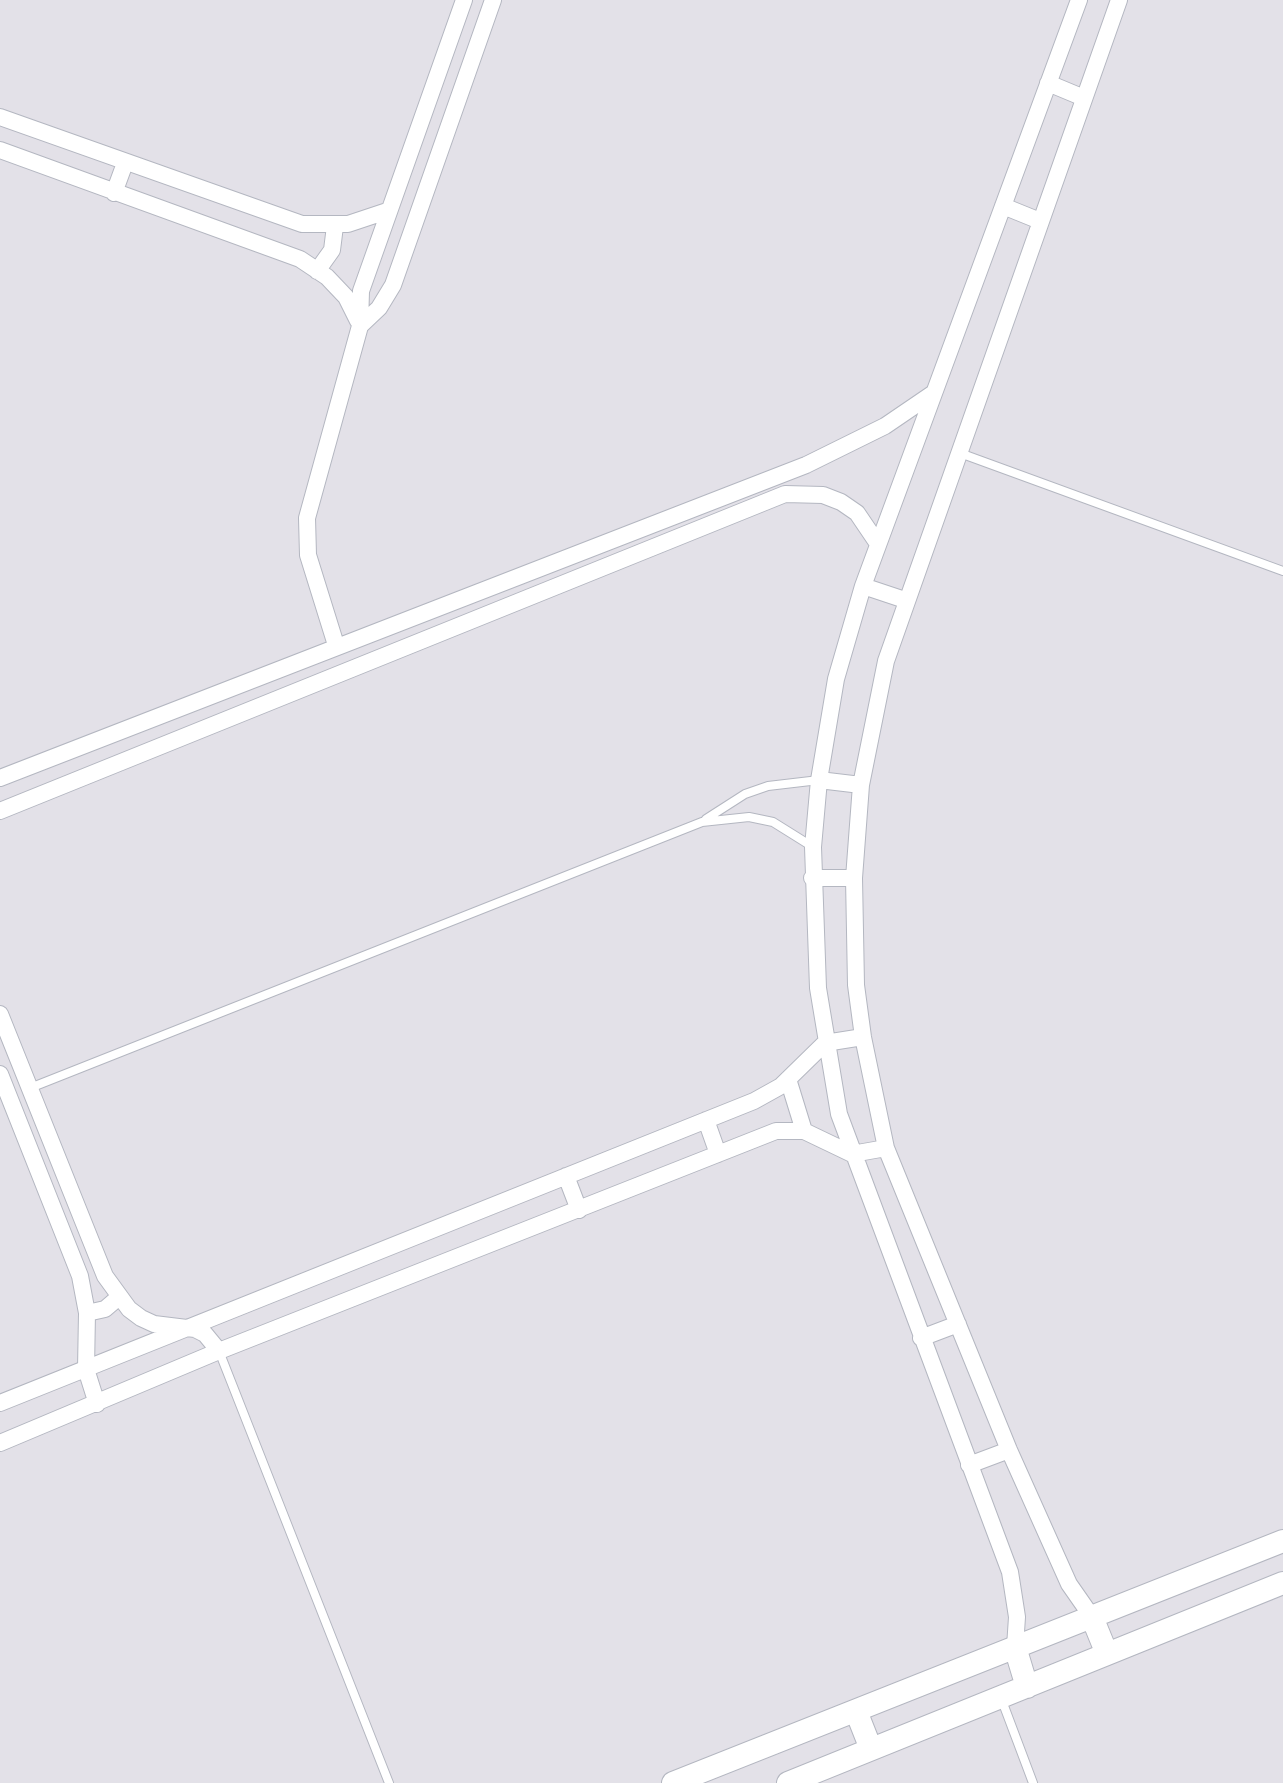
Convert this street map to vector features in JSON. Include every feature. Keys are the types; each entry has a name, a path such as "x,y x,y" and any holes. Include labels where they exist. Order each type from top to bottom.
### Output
{"street":[{"path":"336,645 308,555 307,518 360,326 361,291 464,0"},
{"path":"360,326 379,308 393,285 493,0"},
{"path":"1027,1687 1015,1647 1017,1617 1014,1587 839,1114 825,1043 815,961 812,878 819,780 836,679 863,586 1079,0"},
{"path":"1107,1654 1092,1617 1069,1584 1009,1450 886,1148 863,1037 856,985 854,878 861,785 882,676 905,600 1119,0"},
{"path":"1048,83 1084,98"},
{"path":"0,141 4,119 302,224 335,226 387,211"},
{"path":"0,150 300,259 346,297 360,326"},
{"path":"114,193 125,163"},
{"path":"1003,206 1040,221"},
{"path":"317,271 332,250 335,226"},
{"path":"0,778 744,488 859,440 934,393"},
{"path":"744,488 752,508"},
{"path":"0,811 785,494 823,495 857,513 878,544"},
{"path":"863,586 905,600"},
{"path":"450,602 459,625"},
{"path":"819,780 861,785"},
{"path":"812,878 854,878"},
{"path":"0,1014 85,1231 119,1297 141,1318 154,1324 184,1326 205,1334 219,1351"},
{"path":"0,1403 184,1326 764,1096 788,1079 805,1059 825,1043 863,1037"},
{"path":"0,1074 80,1276 87,1313 86,1369 97,1404"},
{"path":"788,1079 804,1131"},
{"path":"706,1120 718,1154"},
{"path":"0,1443 219,1351 776,1131 804,1131 852,1154 886,1148"},
{"path":"566,1176 579,1210"},
{"path":"66,1240 85,1231"},
{"path":"87,1313 105,1309 119,1297"},
{"path":"921,1338 958,1324"},
{"path":"969,1465 1009,1450"},
{"path":"673,1783 1283,1541"},
{"path":"788,1783 1283,1583"},
{"path":"856,1711 871,1749"}],"lane":[{"path":"957,452 1283,571"},
{"path":"702,822 722,807 756,790 793,781 819,780"},
{"path":"29,1089 702,822 737,817 773,822 813,847"},
{"path":"219,1351 389,1783"},
{"path":"1001,1697 1033,1783"}],"shaded area":[{"path":"0,0 1283,0 1283,1783 0,1783"}]}
